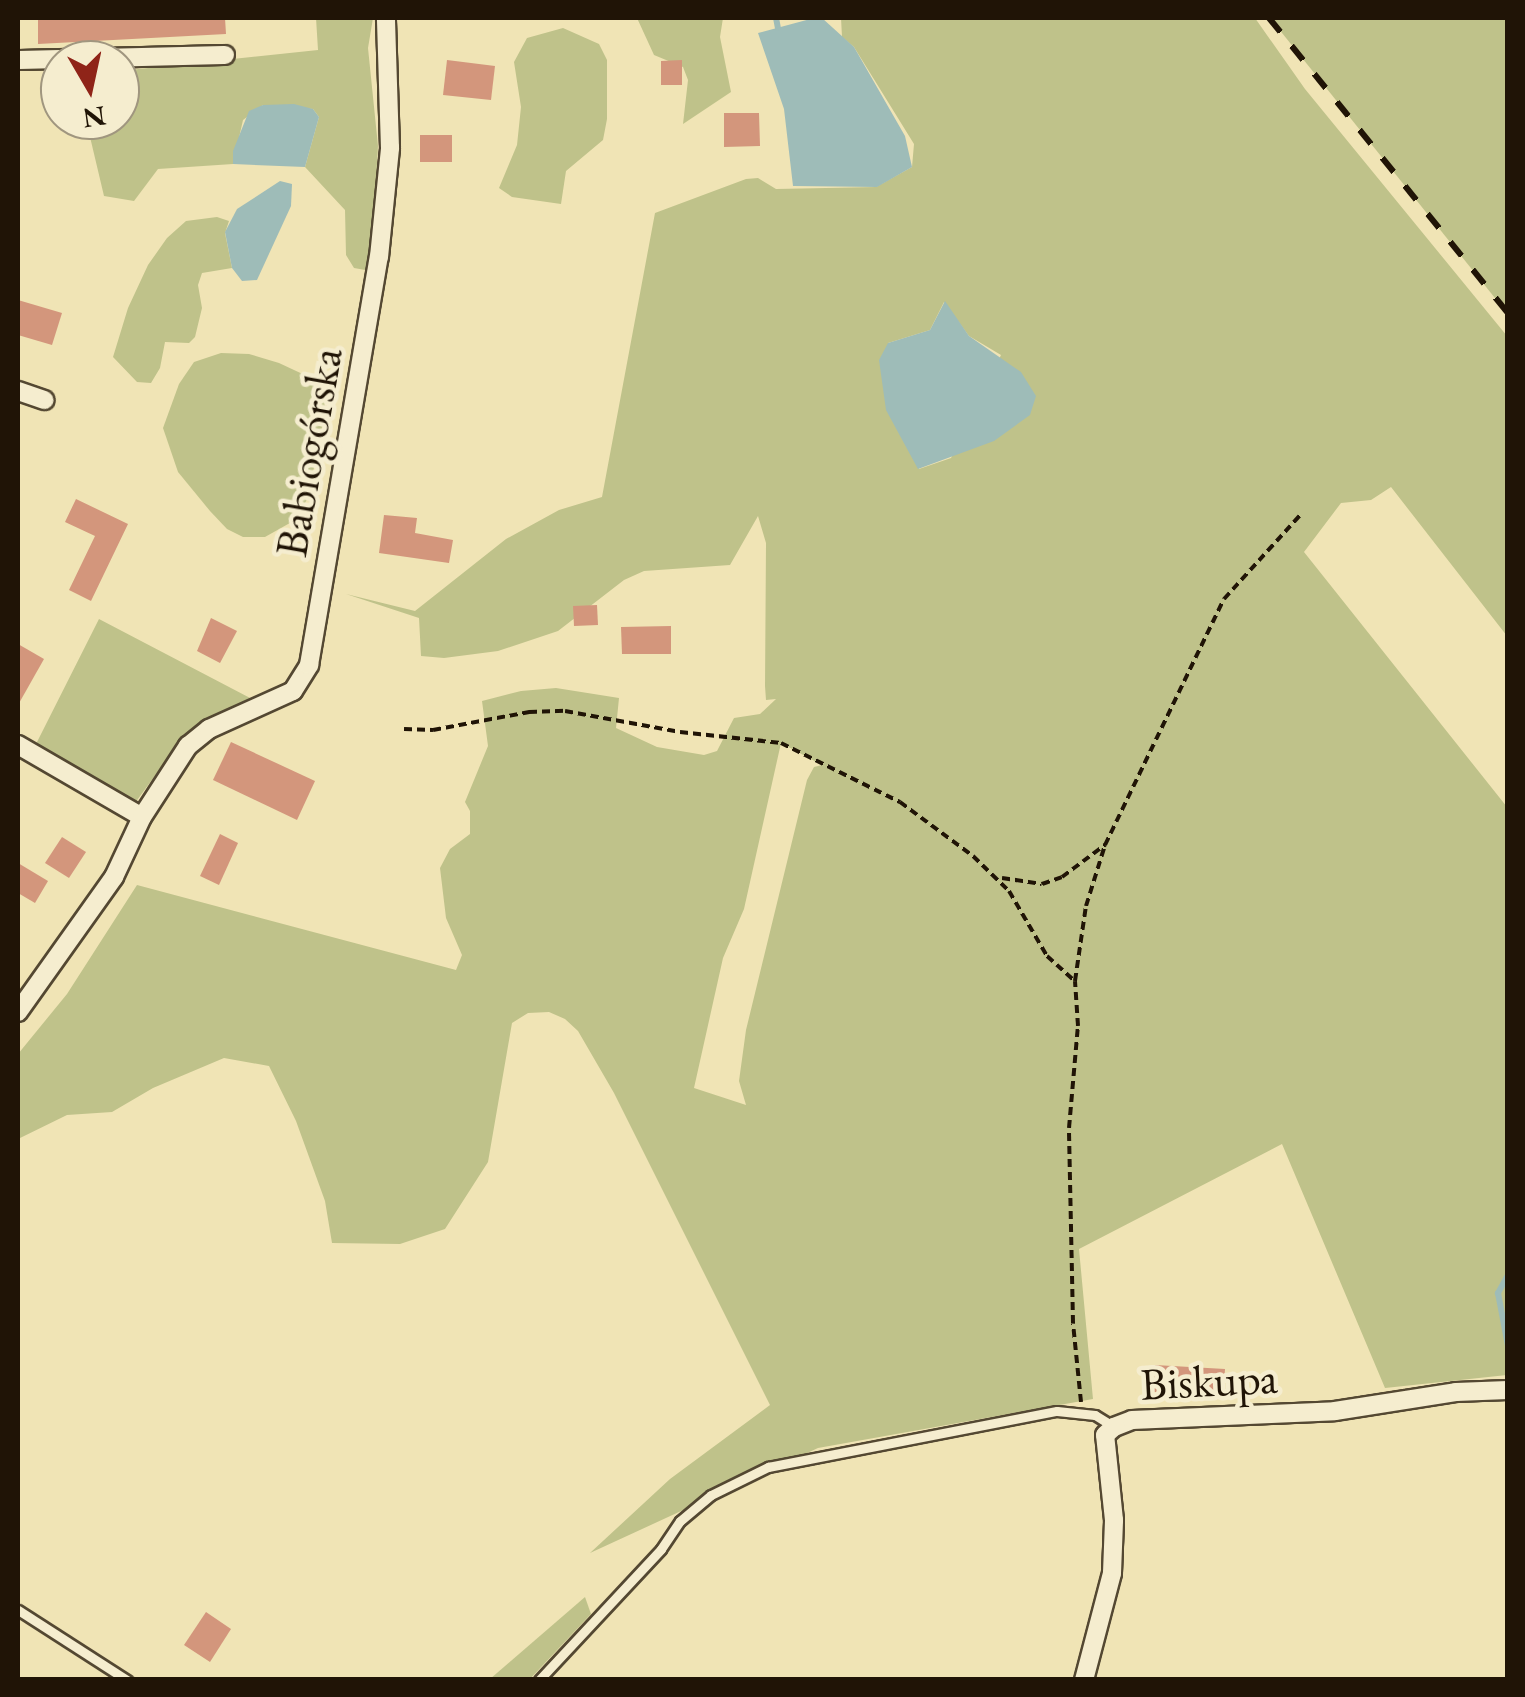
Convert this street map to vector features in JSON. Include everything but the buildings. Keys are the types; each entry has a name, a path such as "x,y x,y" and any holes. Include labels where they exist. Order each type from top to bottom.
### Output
{"street":[{"name":"Babiogórska","path":"18,1012 114,876 142,817 188,746 210,729 294,691 309,666 379,257 390,148 386,18"},
{"path":"18,60 225,54"},
{"path":"18,391 44,400"},
{"path":"18,745 142,817"},
{"name":"Biskupa","path":"1084,1680 1112,1573 1114,1520 1105,1435 1114,1427 1132,1420 1335,1411 1456,1392 1508,1390"}],"lane":[{"path":"539,1680 661,1548 680,1520 725,1488 768,1467 1057,1412 1079,1411 1114,1427"},
{"path":"18,1610 126,1680"}],"path":[{"path":"1079,1411 1082,1393 1074,1323 1068,1128 1078,1026 1075,981 1086,906 1105,845 1224,599 1301,514"},
{"path":"404,729 434,730 529,712 565,711 680,732 781,743 900,802 998,878 1047,956 1075,981"},
{"path":"998,878 1042,884 1062,877 1105,845"}],"green space":[{"path":"316,18 373,18 368,48 378,146 371,271 354,268 346,255 345,210 305,167 319,117 313,109 263,105 243,120 233,164 158,169 134,201 104,196 91,140 140,140 140,69 318,50"},
{"path":"637,18 723,18 720,37 731,92 683,124 688,80 683,67 654,55"},
{"path":"841,18 1255,18 1305,89 1507,336 1507,636 1391,487 1371,500 1341,503 1304,552 1507,807 1507,1375 1385,1388 1282,1144 1079,1249 1093,1399 818,1448 590,1553 670,1479 770,1405 614,1093 578,1031 565,1019 549,1012 528,1013 512,1023 488,1162 445,1229 400,1244 332,1243 325,1201 296,1121 269,1066 224,1058 153,1088 112,1112 67,1115 18,1139 18,1054 67,994 137,885 456,970 462,955 446,918 440,868 450,849 470,834 470,811 465,802 488,746 482,701 521,691 556,688 619,698 616,728 657,747 704,755 717,751 734,718 760,714 776,699 766,700 766,543 758,516 730,565 644,571 624,580 558,631 498,651 444,658 421,656 419,618 346,594 415,611 506,539 559,510 602,497 655,213 746,179 758,178 776,189 876,187 912,167 914,144 854,47 842,37","holes":["944,302 969,336 1001,355 951,458 919,469 906,441 888,343 930,330","781,743 822,765 814,767 807,780 746,1030 739,1081 746,1105 694,1088 723,958 744,909"]},
{"path":"1270,18 1507,18 1507,313"},
{"path":"563,28 599,44 607,60 603,140 566,171 561,204 512,197 499,188 517,145 521,107 514,62 527,38"},
{"path":"217,217 229,221 225,233 232,268 202,273 198,285 202,308 195,337 189,343 165,342 160,368 151,383 137,382 113,357 128,308 148,265 167,238 186,221"},
{"path":"221,353 249,354 279,363 324,384 325,413 308,497 297,519 265,537 243,537 227,529 210,511 178,472 163,428 179,384 194,362"},
{"path":"99,619 252,699 186,733 135,803 36,744"},
{"path":"585,1597 591,1614 530,1679 490,1679"}],"water":[{"path":"822,18 854,47 905,136 912,167 877,187 793,186 784,109 758,33"},
{"path":"294,104 313,109 319,117 305,167 233,164 233,151 249,111 263,105"},
{"path":"280,181 292,184 291,206 257,280 242,281 232,268 225,232 237,209"},
{"path":"945,301 969,336 1021,372 1036,396 1030,415 994,441 918,469 886,410 879,360 888,343 930,330"}],"waterway":[{"path":"776,18 778,28"},
{"path":"1508,1275 1498,1293 1508,1346"}],"railway":[{"path":"1269,18 1508,313"}]}
